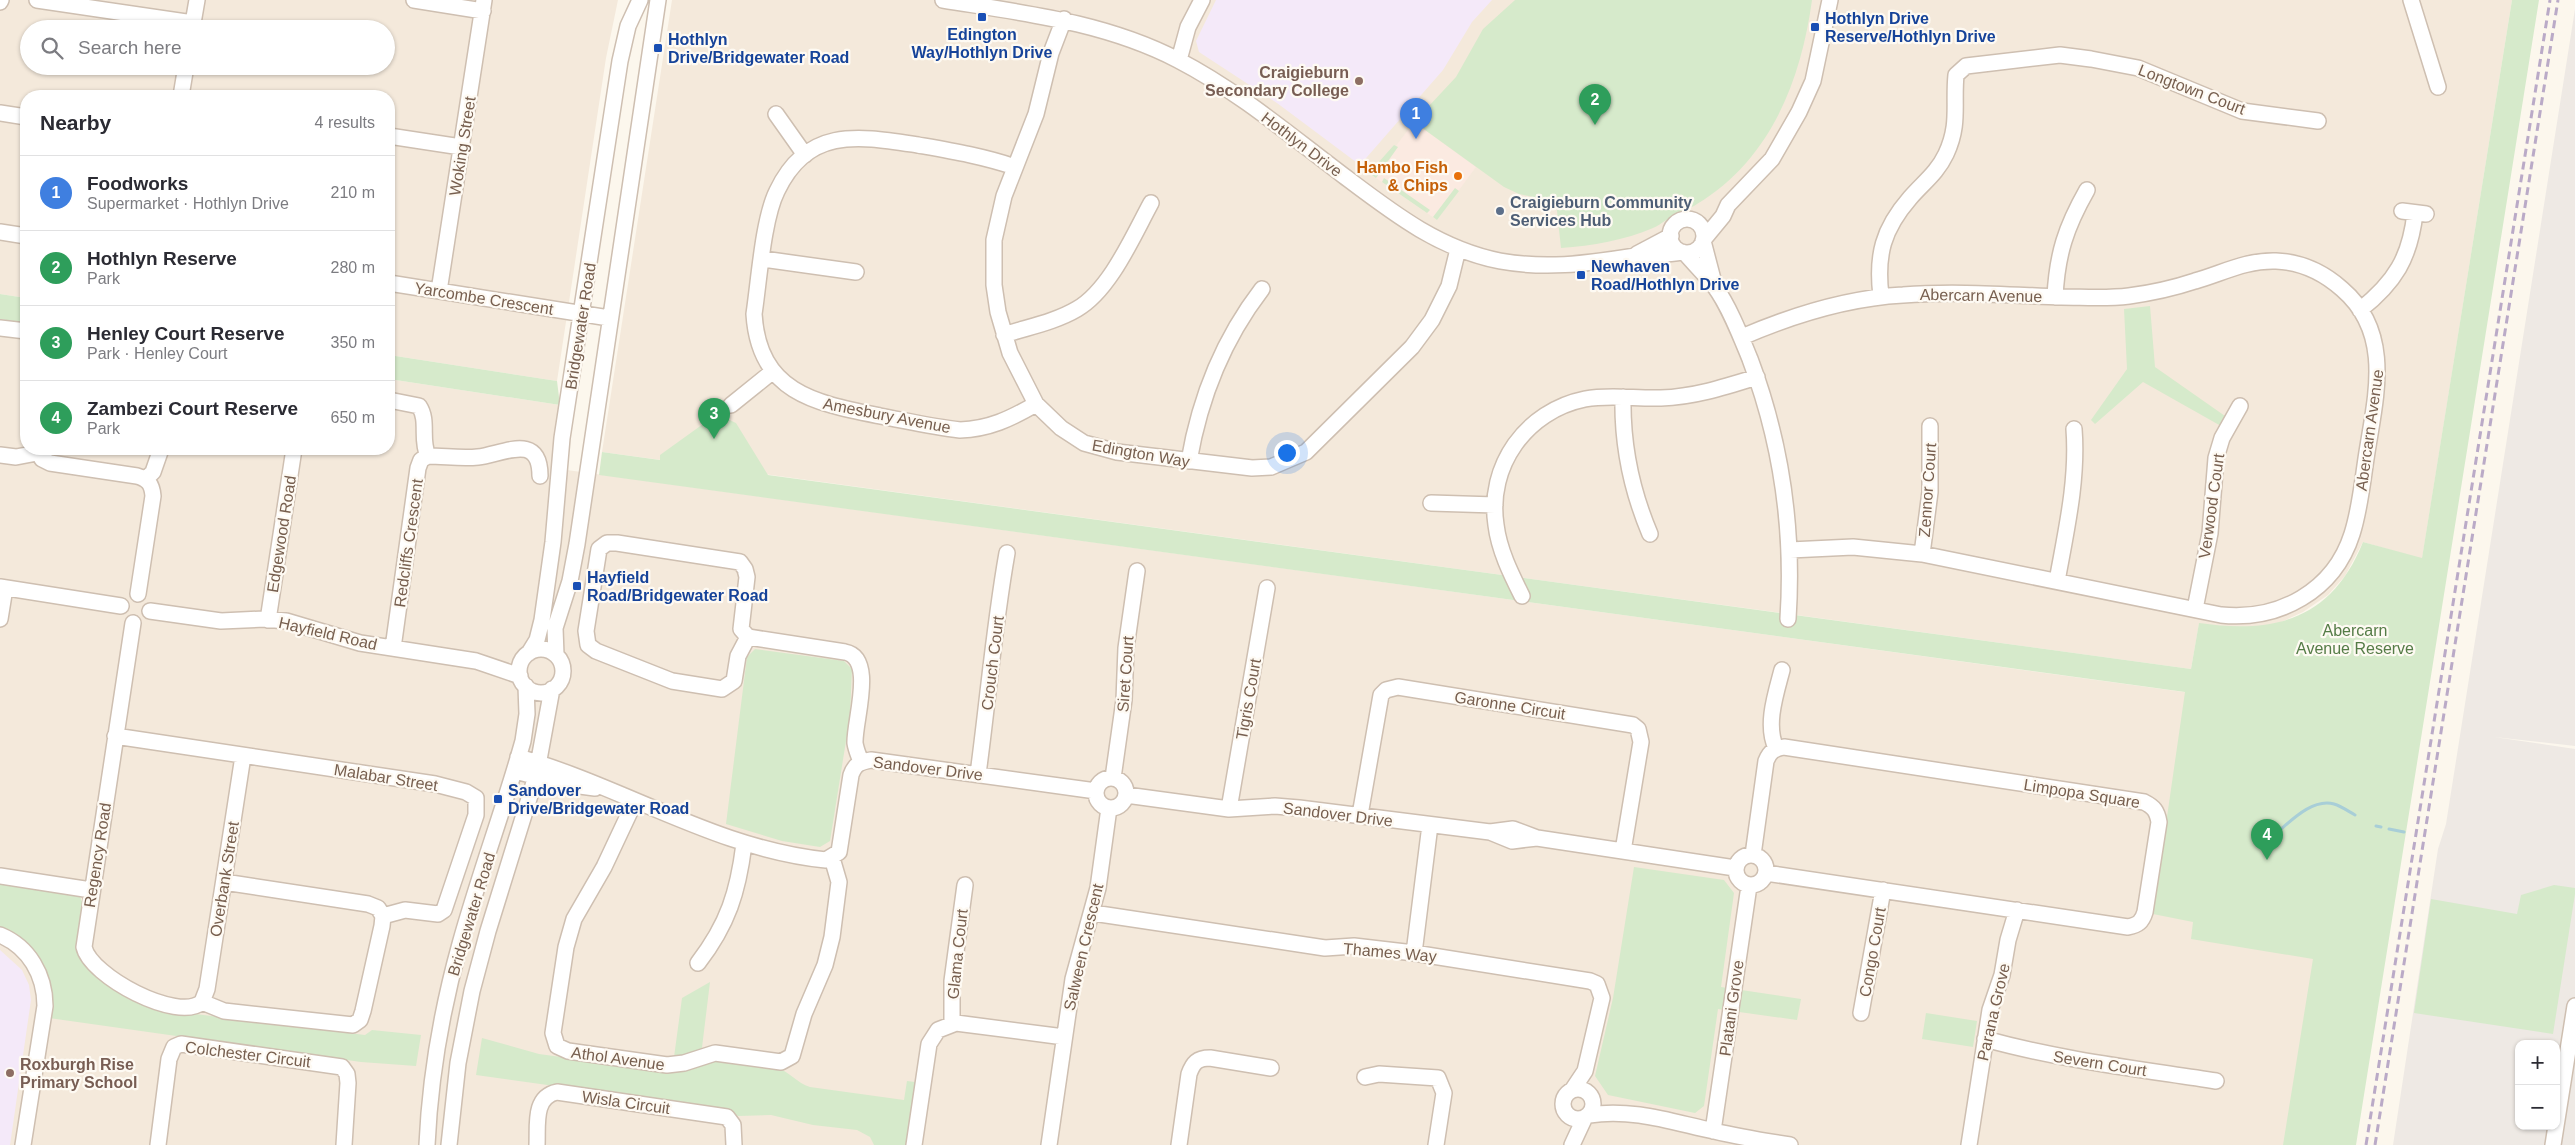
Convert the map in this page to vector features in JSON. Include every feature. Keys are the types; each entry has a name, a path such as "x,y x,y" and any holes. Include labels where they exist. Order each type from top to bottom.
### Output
{"street":[{"path":"37,0 157,20"},
{"path":"194,20 197,0"},
{"path":"414,0 483,5"},
{"name":"Bridgewater Road","path":"527,654 537,640 542,620 553,542 562,438 623,43 628,26 640,0"},
{"name":"Bridgewater Road","path":"556,655 555,628 570,581 577,544 609,318 658,0"},
{"name":"Hothlyn Drive","path":"943,0 1057,18 1124,37 1173,57 1248,104 1411,226 1463,251 1502,261 1552,266 1573,266 1631,256 1683,253"},
{"path":"1173,57 1202,0"},
{"path":"1715,287 1674,246 1671,236 1676,224 1684,220 1704,219 1728,205 1772,159 1799,112 1813,81 1830,0"},
{"path":"2411,0 2438,88"},
{"name":"Woking Street","path":"439,291 483,5"},
{"name":"Edington Way","path":"1057,18 1051,53 1036,114 1004,196 994,240 994,285 1004,335 1017,368 1036,404 1061,428 1084,443 1117,452 1252,468 1271,467 1306,452 1412,347 1432,320 1449,286 1463,251"},
{"name":"Longtown Court","path":"1881,296 1880,266 1883,240 1894,220 1911,197 1933,177 1946,153 1956,125 1956,75 1966,66 2060,55 2091,59 2138,68 2242,111 2318,121"},
{"path":"182,90 184,75"},
{"path":"0,113 20,116"},
{"path":"776,114 804,155"},
{"path":"395,137 462,147"},
{"name":"Amesbury Avenue","path":"1015,167 976,154 867,137 835,140 804,155 788,171 776,191 770,206 754,314 755,329 762,354 772,372 787,386 820,403 943,428 975,429 1006,421 1036,404"},
{"path":"2055,296 2060,251 2070,221 2087,190"},
{"path":"1004,335 1076,310 1091,299 1113,270 1151,203"},
{"path":"1683,253 1696,251 1723,216 1728,205"},
{"path":"2360,310 2380,295 2395,276 2406,255 2414,213"},
{"path":"1693,221 1700,226 1715,287 1742,338 1757,377 1779,454 1790,550 1788,619"},
{"path":"0,232 20,235"},
{"name":"Hothlyn Drive","path":"1631,256 1671,236"},
{"path":"763,259 856,272"},
{"name":"Abercarn Avenue","path":"1742,338 1807,312 1881,296 1920,294 2110,297 2142,294 2182,286 2241,264 2281,261 2323,274 2344,291 2360,310 2374,339 2378,378 2355,524 2342,557 2315,589 2295,603 2271,613 2234,616 1922,554 1860,547 1790,550"},
{"name":"Yarcombe Crescent","path":"395,285 609,318"},
{"path":"1189,461 1199,411 1215,368 1245,311 1262,289"},
{"path":"0,328 20,331"},
{"path":"731,405 772,372"},
{"path":"1522,596 1500,545 1495,505 1498,483 1508,455 1520,437 1537,420 1561,406 1575,401 1601,397 1681,397 1716,390 1757,377"},
{"path":"1623,397 1622,426 1626,461 1632,487 1650,534"},
{"path":"395,401 419,406 424,415 423,446 428,456 462,458 532,445 540,466 540,476"},
{"name":"Verwood Court","path":"2195,609 2210,533 2216,458 2222,438 2240,406"},
{"name":"Zennor Court","path":"1922,554 1930,492 1930,426"},
{"path":"2057,581 2073,486 2074,429"},
{"path":"0,455 16,457 23,455"},
{"path":"40,455 42,459 50,462 146,479 152,487 153,496 138,594"},
{"path":"146,479 153,472 159,455"},
{"name":"Edgewood Road","path":"268,620 293,455"},
{"name":"Redcliffs Crescent","path":"394,648 418,468 421,460 428,456"},
{"path":"1431,503 1495,505"},
{"path":"748,637 738,656 734,681 722,689 672,681 596,651 588,645 586,631 599,549 607,544 617,543 740,562 746,569 747,577 741,629 748,637 757,640 845,652 856,656 860,662 861,689 856,746 861,762"},
{"name":"Crouch Court","path":"978,774 991,677 993,641 1007,553"},
{"name":"Siret Court","path":"1113,778 1124,700 1126,648 1137,571"},
{"path":"0,619 2,588 120,606"},
{"name":"Tigris Court","path":"1230,809 1267,588"},
{"path":"138,594 147,598 150,611 145,620 133,623 124,618 120,606 126,597 138,594"},
{"name":"Hayfield Road","path":"150,611 221,621 268,620 310,627 360,643 476,661 510,661 527,654"},
{"name":"Regency Road","path":"133,623 91,890 84,947 88,957 123,986 150,999 192,1007 202,1002"},
{"path":"543,649 556,655 560,661 562,673 561,680 552,689 540,692 523,681 521,662 527,654 543,649"},
{"name":"Hayfield Road","path":"476,661 523,681"},
{"path":"1753,855 1766,761 1769,753 1776,748 1772,740 1771,728 1782,670"},
{"name":"Bridgewater Road","path":"427,1145 435,1060 461,942 516,764 527,714 523,681"},
{"name":"Garonne Circuit","path":"1360,815 1379,703 1386,690 1398,687 1633,725 1638,729 1641,742 1623,851"},
{"name":"Bridgewater Road","path":"449,1145 462,1040 488,931 537,770 546,710 552,689"},
{"name":"Malabar Street","path":"115,736 435,784 466,792 476,798 476,815 444,910 438,914 405,910 383,916"},
{"name":"Limpopa Square","path":"1766,872 2128,927 2140,923 2145,912 2159,822 2158,813 2153,806 2144,802 1776,748"},
{"name":"Overbank Street","path":"202,1002 207,989 243,756"},
{"name":"Sandover Drive","path":"832,858 839,852 841,844 851,774 854,766 861,762 871,760 1096,791"},
{"path":"516,764 537,770 565,784 606,790 698,828 744,844 818,859 832,858"},
{"path":"1113,778 1122,783 1126,795 1121,804 1109,808 1100,803 1096,791 1101,782 1113,778"},
{"name":"Sandover Drive","path":"1126,795 1230,809 1275,806 1490,832 1513,829 1538,838 1736,868"},
{"name":"Athol Avenue","path":"635,801 604,867 574,919 566,947 553,1033 557,1046 568,1051 667,1065 684,1063 715,1053 781,1062 792,1056 797,1046 804,1014 825,965 832,936 839,882 832,858"},
{"name":"Salween Crescent","path":"1049,1145 1073,978 1093,912 1109,808"},
{"path":"1414,953 1430,825"},
{"path":"698,963 715,940 732,905 740,876 744,844"},
{"path":"1753,855 1762,860 1766,872 1761,882 1749,886 1739,881 1736,868 1740,859 1753,855"},
{"path":"0,876 91,890"},
{"path":"202,1002 224,1011 353,1025 360,1020 363,1011 383,916 378,908 368,904 224,882"},
{"name":"Glama Court","path":"952,1023 952,981 965,885"},
{"name":"Platani Grove","path":"1713,1131 1749,886"},
{"name":"Congo Court","path":"1862,1013 1882,890"},
{"name":"Parana Grove","path":"1969,1145 1990,1010 2002,974 2008,940 2017,910"},
{"name":"Thames Way","path":"1093,912 1325,948 1354,946 1414,953 1590,980 1597,984 1602,996 1585,1071 1584,1093"},
{"path":"0,935 17,945 28,956 40,976 44,992 44,1011 23,1145"},
{"path":"2554,1145 2575,1006"},
{"path":"914,1145 928,1044 938,1030 952,1023 1064,1038"},
{"name":"Severn Court","path":"1985,1039 2073,1060 2216,1081"},
{"name":"Colchester Circuit","path":"158,1145 169,1059 174,1047 181,1044 342,1067 347,1074 348,1083 344,1145"},
{"path":"1179,1145 1189,1074 1193,1064 1200,1058 1271,1068"},
{"path":"1364,1077 1379,1074 1438,1078 1444,1093 1436,1145"},
{"name":"Wisla Circuit","path":"537,1145 539,1109 542,1100 548,1094 557,1092 727,1117 733,1125 734,1145"},
{"path":"1572,1142 1563,1106 1564,1098 1584,1093 1614,1111"},
{"path":"1572,1142 1593,1107 1584,1093"},
{"path":"1566,1114 1575,1119 1614,1111 1655,1117 1713,1131 1790,1145"}],"shaded area":[{"path":"0,0 618,0 606,58 557,381 395,356 395,90 20,90 20,297 0,294"},
{"path":"672,0 2512,0 2422,559 2363,542 2345,576 2328,595 2303,612 2279,623 2255,627 2230,628 2199,624 2191,669 602,452"},
{"name":"Craigieburn Secondary College","path":"1216,0 1492,0 1472,22 1443,70 1360,165 1277,103 1199,52 1196,41"},
{"path":"2575,9 2575,746 2494,737 2575,749 2575,1145 2393,1145 2438,849 2446,824"},
{"path":"1414,122 1476,167 1437,220 1373,176"},
{"path":"0,319 20,322 20,455 395,455 395,380 560,405 552,468 2395,721 2327,1145 0,1145"},
{"name":"Roxburgh Rise Primary School","path":"0,950 22,970 29,985 31,1000 10,1145 0,1145"}],"green space":[{"path":"1515,0 1812,0 1800,60 1790,89 1778,116 1763,141 1744,165 1722,186 1697,204 1653,228 1608,242 1561,248 1556,202 1519,194 1504,187 1414,122 1456,77 1483,29"},
{"name":"Abercarn Avenue Reserve","path":"2512,0 2539,0 2356,1145 2283,1145 2313,959 2191,939 2193,922 2153,914 2185,692 599,475 602,452 660,460 660,455 717,414 736,423 768,475 2191,669 2199,623 2253,626 2277,623 2298,616 2318,604 2335,589 2350,568 2363,542 2422,558"},
{"path":"1394,145 1398,147 1376,178 1369,173"},
{"path":"1384,178 1430,210 1427,213 1382,182"},
{"path":"1455,188 1459,191 1437,220 1433,217"},
{"path":"0,294 20,297 20,322 0,319"},
{"path":"2150,306 2155,367 2225,416 2221,426 2143,382 2095,424 2091,420 2127,369 2124,309"},
{"path":"395,356 557,381 560,405 395,380"},
{"path":"755,649 844,661 852,669 850,716 830,841 820,847 782,841 726,824 747,657"},
{"path":"1634,867 1724,880 1734,893 1721,987 1801,999 1797,1020 1718,1009 1704,1106 1695,1113 1608,1095 1595,1076 1613,998"},
{"path":"0,881 79,894 83,904 77,945 83,960 163,1010 365,1035 372,1030 421,1035 416,1066 361,1062 49,1018 51,997 0,929"},
{"path":"2554,885 2575,888 2575,894 2553,1034 2414,1013 2431,899 2517,914 2521,895"},
{"path":"710,982 700,1064 728,1061 760,1064 782,1070 810,1087 904,1100 907,1081 915,1082 906,1145 874,1145 870,1137 857,1130 813,1125 771,1115 738,1116 727,1110 476,1075 482,1038 539,1054 672,1072 682,998"},
{"path":"1926,1013 1977,1021 1973,1047 1922,1039"}],"waterway":[{"path":"2273,836 2301,813 2317,805 2325,803 2334,804 2355,815"},
{"path":"2376,826 2381,827"},
{"path":"2389,829 2404,832"}],"railway":[{"path":"2366,1145 2550,0"},
{"path":"2375,1145 2558,0"}],"place":[{"name":"Edington Way/Hothlyn Drive","path":"982,17"},
{"name":"Hothlyn Drive Reserve/Hothlyn Drive","path":"1815,27"},
{"name":"Hothlyn Drive/Bridgewater Road","path":"658,48"},
{"name":"Craigieburn Secondary College","path":"1359,81"},
{"name":"Hothlyn Reserve","path":"1595,125"},
{"name":"Foodworks","path":"1416,139"},
{"name":"Hambo Fish & Chips","path":"1458,176"},
{"name":"Craigieburn Community Services Hub","path":"1500,211"},
{"name":"Newhaven Road/Hothlyn Drive","path":"1581,275"},
{"name":"Henley Court Reserve","path":"714,439"},
{"name":"Hayfield Road/Bridgewater Road","path":"577,586"},
{"name":"Sandover Drive/Bridgewater Road","path":"498,799"},
{"name":"Zambezi Court Reserve","path":"2267,860"},
{"name":"Roxburgh Rise Primary School","path":"10,1073"}]}
